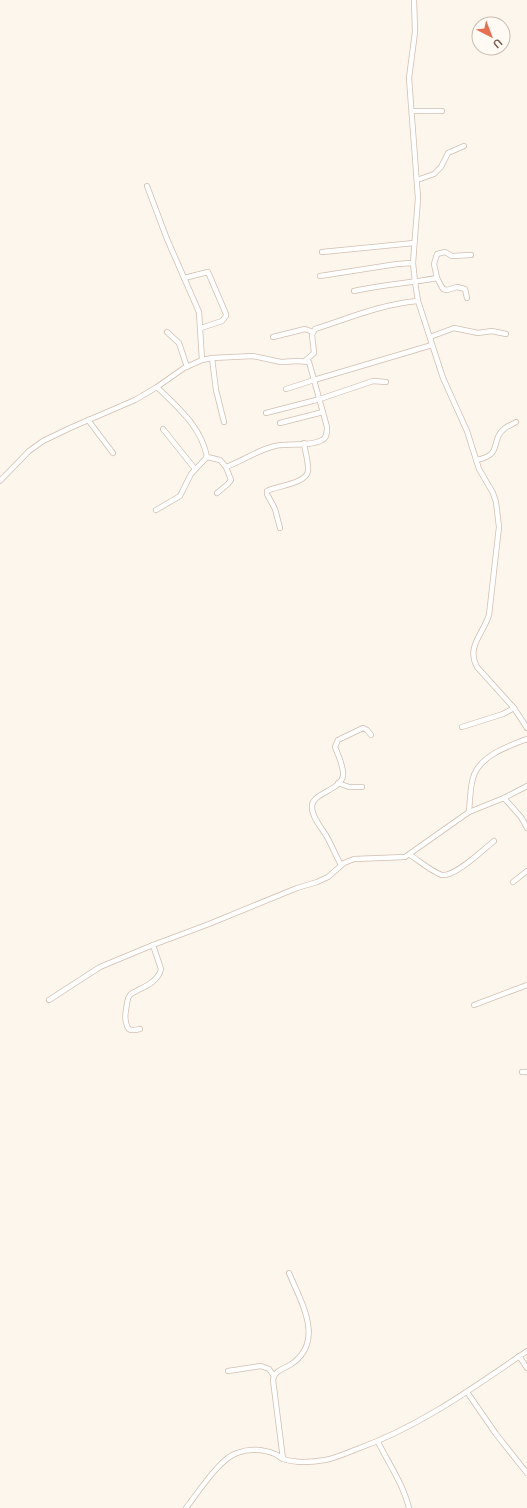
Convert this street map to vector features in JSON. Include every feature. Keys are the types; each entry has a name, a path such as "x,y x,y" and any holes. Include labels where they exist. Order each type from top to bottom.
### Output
{"street":[{"path":"414,0 415,32 409,78 418,198 413,263 415,282 418,301 443,378 467,431 476,460 483,476 495,496 499,527 489,615 486,625 476,642 473,654 474,660 478,667 514,708 527,728"},
{"path":"412,111 442,111"},
{"path":"417,180 434,174 441,166 448,153 464,146"},
{"path":"147,186 167,240 198,312 201,328 202,360"},
{"path":"322,252 414,243"},
{"path":"467,298 465,289 457,287 448,290 443,289 437,278 434,264 437,254 445,252 452,256 471,255"},
{"path":"320,276 397,264 413,263"},
{"path":"184,278 208,272 226,314 222,321 201,328"},
{"path":"354,291 388,284 415,282 437,278"},
{"path":"0,481 29,451 59,433 135,400 187,367 202,360 212,358 254,356 281,362 305,361 314,354 312,336 315,329 400,302 418,301"},
{"path":"430,337 454,328 478,333 492,331 506,334"},
{"path":"273,337 305,329 313,332"},
{"path":"167,332 179,343 187,367"},
{"path":"286,389 432,345"},
{"path":"212,358 216,390 224,422"},
{"path":"226,467 265,449 276,446 317,442 324,439 327,433 327,427 311,365 305,361"},
{"path":"266,413 320,399 374,381 386,382"},
{"path":"157,387 190,421 201,436 207,457"},
{"path":"280,423 323,412"},
{"path":"88,420 113,453"},
{"path":"476,460 487,458 494,451 497,440 504,429 516,422"},
{"path":"163,429 195,469"},
{"path":"280,528 275,509 266,490 290,484 306,476 308,470 304,443"},
{"path":"207,457 220,460 226,467 231,480 217,493"},
{"path":"156,510 180,496 188,478 207,457"},
{"path":"462,726 503,714 514,708"},
{"path":"341,865 317,822 312,802 338,783 343,776 342,765 335,747 338,740 363,728 371,735"},
{"path":"469,812 472,779 477,769 490,755 527,739"},
{"path":"338,783 349,787 362,787"},
{"path":"49,1000 100,967 297,888 317,882 333,873 341,865 354,859 401,858 410,855 469,812 504,798 527,786"},
{"path":"504,798 521,817 527,828"},
{"path":"410,855 441,874 447,875 455,872 494,841"},
{"path":"513,882 527,870"},
{"path":"140,1029 133,1031 129,1029 125,1017 126,1009 129,997 132,993 152,982 160,972 161,969 153,945"},
{"path":"474,1005 527,985"},
{"path":"283,1459 281,1433 273,1380 276,1372 298,1359 306,1348 309,1336 308,1322 289,1273"},
{"path":"186,1508 216,1470 232,1455 252,1450 261,1450 283,1459 300,1461 326,1460 378,1442 467,1392 527,1351"},
{"path":"519,1356 527,1368"},
{"path":"228,1371 261,1366 269,1369 274,1376"},
{"path":"467,1392 493,1430 527,1473"},
{"path":"378,1442 399,1480 409,1508"}]}
